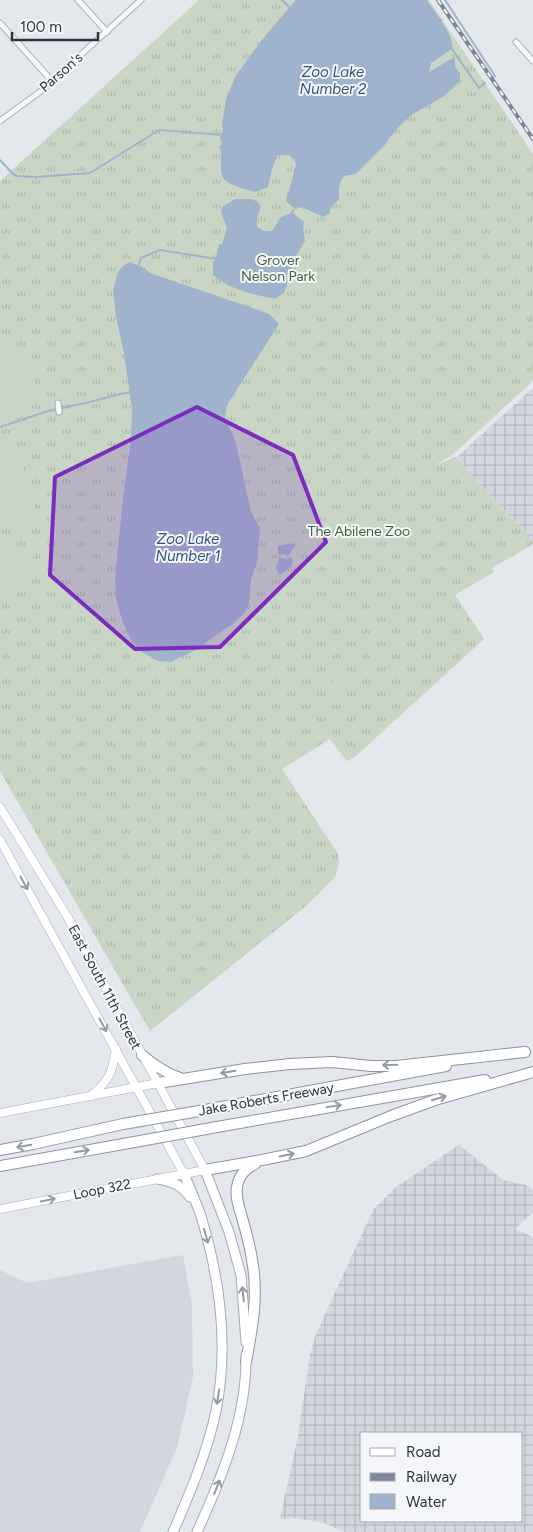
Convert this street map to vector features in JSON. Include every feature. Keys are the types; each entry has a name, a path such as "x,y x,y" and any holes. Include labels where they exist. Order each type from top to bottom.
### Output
{"highway":[{"path":"158,1083 290,1064 332,1062 371,1066 396,1066 529,1052"},
{"name":"Jake Roberts Freeway","path":"0,1150 123,1124 529,1052"},
{"path":"142,1056 164,1071 183,1079"},
{"path":"205,1170 306,1151 435,1100 533,1071"},
{"name":"Jake Roberts Freeway","path":"0,1166 533,1071"},
{"path":"246,1362 253,1326 255,1285 249,1243 237,1201 236,1188 239,1177 246,1168 262,1160"}],"main road":[{"name":"East South 11th Street","path":"0,807 67,916 205,1170"},
{"name":"East South 11th Street","path":"0,840 184,1174"},
{"path":"91,1096 108,1080 112,1071 116,1049"},
{"path":"0,1113 158,1083"},
{"path":"197,1532 218,1484 229,1452 242,1404 246,1362 246,1330 241,1275 229,1232 205,1170"},
{"name":"Loop 322","path":"0,1209 205,1170"},
{"path":"173,1532 196,1477 209,1437 216,1411 222,1356 220,1303 210,1247 197,1206 184,1174"},
{"path":"157,1179 169,1180 178,1184 197,1206"}],"street":[{"path":"78,0 107,32"},
{"name":"Parson's","path":"0,121 52,81 141,0"},
{"path":"0,23 52,81"},
{"path":"516,42 533,61"},
{"path":"58,403 59,412"}],"highlighted area":[{"path":"197,407 293,455 326,542 220,647 135,649 50,575 55,477"}],"shaded area":[{"path":"533,388 533,541 456,458"},
{"path":"459,1145 503,1180 526,1185 533,1190 533,1212 515,1229 533,1237 533,1532 345,1532 324,1523 296,1518 280,1519 298,1436 310,1355 316,1334 373,1210 396,1187"},
{"path":"183,1255 192,1305 193,1377 177,1447 140,1532 0,1532 0,1270 27,1283"}],"green space":[{"name":"Grover Nelson Park","path":"199,0 429,0 533,154 533,381 452,455 434,466 455,457 533,541 533,544 492,568 494,572 455,595 484,639 357,755 349,761 346,760 330,739 282,769 338,854 339,862 335,877 306,906 150,1031 0,771 0,181"},
{"path":"0,350 24,368 40,395 0,413"},
{"path":"0,448 17,460 32,484 35,510 31,531 0,525"},
{"path":"0,544 35,552 22,581 0,602"},
{"path":"344,675 351,687 332,698 325,686"}],"water":[{"name":"Zoo Lake Number 2","path":"296,0 427,0 447,31 452,44 452,49 431,63 429,72 455,58 455,67 460,73 460,80 445,95 408,119 357,173 342,178 339,199 331,207 329,214 323,217 302,207 295,209 293,213 304,222 305,241 287,274 287,285 284,293 274,299 225,284 213,275 213,263 217,257 218,245 222,244 227,228 221,212 222,207 235,199 252,199 258,202 261,207 257,218 257,227 264,231 272,231 281,217 291,213 294,208 286,201 296,165 295,161 289,155 278,155 273,165 268,187 256,192 243,189 225,181 222,176 221,150 219,147 222,144 220,138 223,129 226,99 236,75 265,36"},
{"name":"Zoo Lake Number 1","path":"130,262 150,273 269,314 279,324 227,405 225,417 236,443 251,512 260,528 257,563 251,579 249,603 246,611 234,623 192,652 171,662 158,661 139,650 131,640 123,623 116,599 115,578 131,440 132,409 113,290 118,272 124,265"},
{"path":"296,545 288,556 292,558 293,563 280,575 276,568 279,558 288,559 287,555 278,554 278,546"}],"waterway":[{"path":"282,0 289,7"},
{"path":"445,0 494,77"},
{"path":"452,49 479,88 485,83"},
{"path":"0,160 17,176 35,177 90,173 159,130 223,135"},
{"path":"138,266 141,258 160,250 217,259"},
{"path":"0,427 48,411 130,392"}],"railway":[{"path":"438,0 533,139"}],"park label":[{"name":"The Abilene Zoo","path":"359,531"}]}
